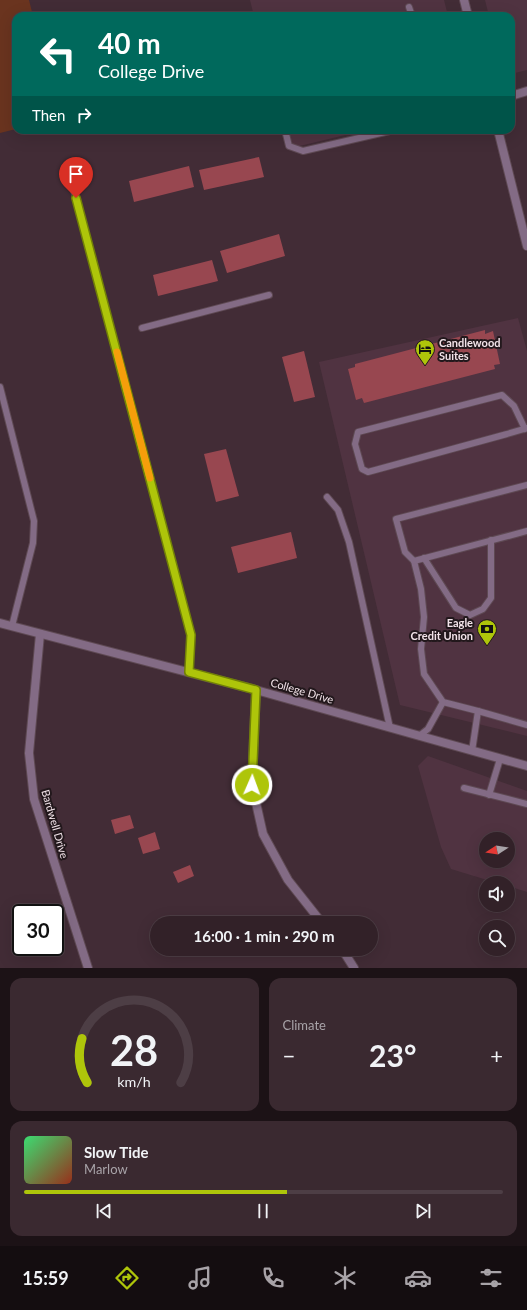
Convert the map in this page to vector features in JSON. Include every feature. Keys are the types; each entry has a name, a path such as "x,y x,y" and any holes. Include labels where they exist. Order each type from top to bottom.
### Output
{"street":[{"path":"464,0 467,12"},
{"path":"515,95 527,91"},
{"path":"499,134 527,246"},
{"name":"College Drive","path":"0,623 256,690 527,766"},
{"name":"Bardwell Drive","path":"40,634 29,753 34,799 88,968"},
{"path":"256,690 252,785 263,834 288,880 316,916"},
{"path":"346,956 354,968"}],"lane":[{"path":"409,7 411,12"},
{"path":"286,134 289,146 303,152 377,134"},
{"path":"72,183 191,635 189,672"},
{"path":"142,328 269,295"},
{"path":"0,387 34,521 33,543 12,626"},
{"path":"502,395 514,406 526,428 368,472 362,469 355,444 358,432 502,395"},
{"path":"527,485 396,519 405,552 414,561 421,589 423,610 421,649 424,674 443,702 478,710 527,725"},
{"path":"327,497 338,510 349,542 390,728"},
{"path":"414,561 527,531"},
{"path":"424,558 456,608 470,614 483,609 491,598 491,540"},
{"path":"419,736 428,729 443,702"},
{"path":"472,751 478,710"},
{"path":"489,794 500,758"},
{"path":"464,788 527,804"}],"shaded area":[{"path":"0,0 29,0 32,12 12,12 12,130 0,133"},
{"path":"250,0 444,0 447,12 253,12"},
{"path":"485,0 527,0 527,70 515,73 515,12 488,12"},
{"path":"283,134 349,134 287,149"},
{"path":"518,318 527,351 527,736 400,705 319,362"},
{"path":"428,756 527,791 527,892 515,888 515,876 479,876 479,878 451,869 441,847 418,766"}],"building":[{"path":"259,157 264,177 204,190 199,170"},
{"path":"189,166 194,187 134,202 129,181"},
{"path":"279,234 285,256 227,273 220,251"},
{"path":"212,260 218,281 158,296 153,275"},
{"name":"Candlewood Suites","path":"485,330 485,334 493,331 500,364 494,365 495,369 364,403 362,398 356,400 348,369 355,367 355,364"},
{"path":"304,351 315,397 294,402 282,357"},
{"path":"226,449 239,496 216,502 204,454"},
{"path":"291,532 297,558 238,573 231,547"},
{"path":"130,815 134,828 115,834 111,820"},
{"path":"155,832 160,849 143,854 138,838"},
{"path":"190,865 194,876 178,883 173,872"}],"slow traffic":[{"path":"117,352 150,478"}],"place":[{"name":"Candlewood Suites","path":"425,366"},
{"name":"Eagle Credit Union","path":"487,646"}],"route":[{"path":"76,198 191,635 189,672 256,690 252,785"}]}
